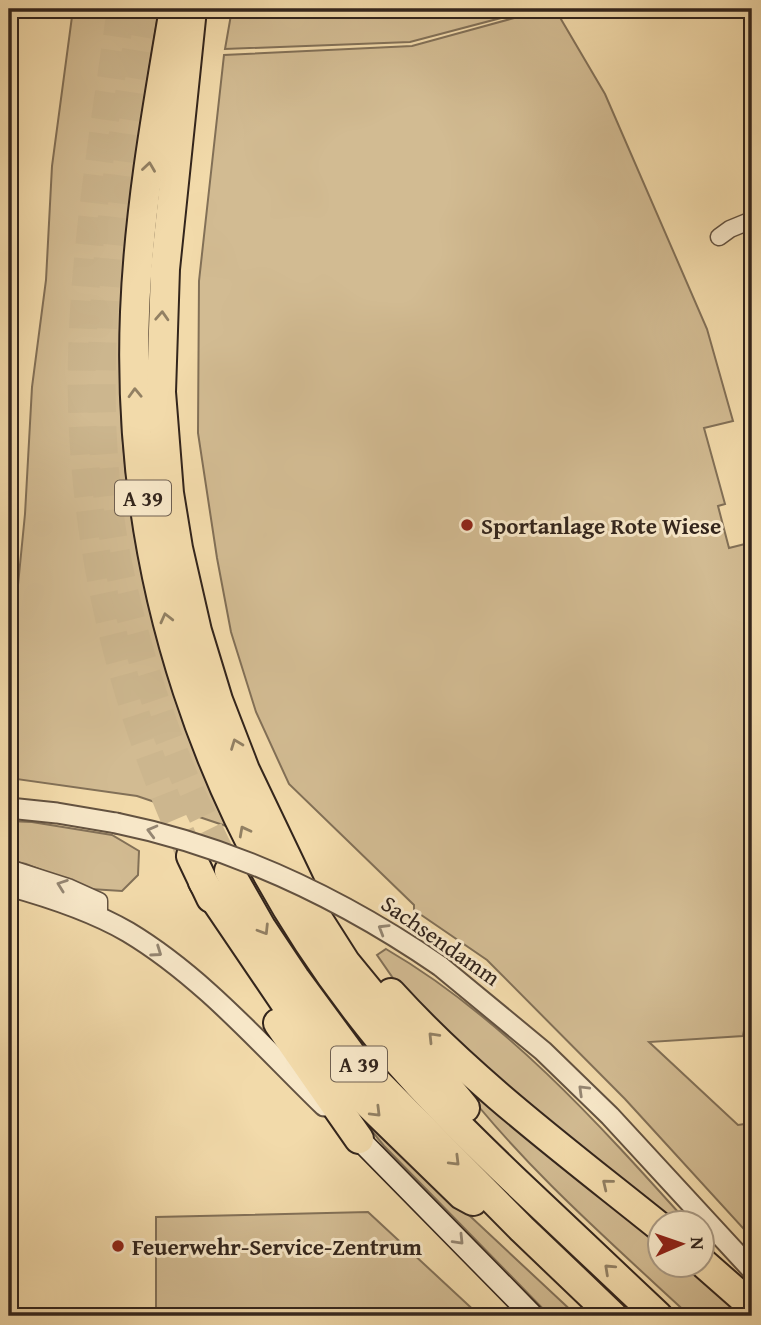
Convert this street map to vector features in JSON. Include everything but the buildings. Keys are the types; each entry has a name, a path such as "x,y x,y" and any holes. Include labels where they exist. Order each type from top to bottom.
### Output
{"highway":[{"name":"A 39","path":"174,9 142,213 134,347 136,432 152,562 194,713 227,796 275,889 315,954 368,1026 457,1125 659,1316"},
{"path":"192,9 165,269 161,349 163,433 178,548 215,688 245,770 312,908 346,963 467,1112 527,1192"},
{"path":"176,166 205,9"},
{"path":"274,829 339,930 393,995 444,1048 646,1216"},
{"path":"191,856 232,947 265,1004 359,1139"},
{"name":"A 39","path":"229,871 261,927 295,978 356,1061 522,1229 613,1316"},
{"path":"203,882 300,1025 352,1088 462,1195 522,1229"},
{"path":"716,1274 752,1306"}],"main road":[{"path":"359,1139 533,1316"}],"street":[{"path":"719,237 752,220"},
{"name":"Sachsendamm","path":"9,808 116,823 211,848 281,875 366,918 470,988 552,1060 610,1116 752,1270"},
{"path":"9,868 68,887 99,901 99,917"},
{"path":"9,886 99,917 151,948 198,983 359,1139"}],"shaded area":[{"path":"73,9 159,9 127,233 120,337 121,409 127,481 153,622 173,692 197,760 226,826 137,796 9,778 9,622 16,605 25,514 32,387 46,280 52,166"},
{"path":"232,9 535,9 410,42 225,49"},
{"name":"Sportanlage Rote Wiese","path":"555,9 605,94 707,329 733,421 704,428 725,504 718,506 729,548 749,543 752,556 752,989 743,1036 649,1042 738,1125 752,1123 752,1238 625,1099 487,960 414,910 414,905 289,784 256,712 231,632 217,558 198,433 199,281 224,55 412,46"},
{"path":"9,821 32,822 112,835 139,851 138,875 122,891 90,889 9,860"},
{"path":"386,949 429,976 510,1039 620,1148 676,1210 654,1210 560,1133 447,1032 395,981 377,955"},
{"path":"455,1077 646,1233 646,1275 538,1172 481,1110"},
{"path":"350,1104 577,1316 550,1316 384,1146"},
{"path":"368,1212 480,1316 156,1316 156,1217"},
{"path":"651,1280 703,1280 746,1316 690,1316"}],"tunnel":[{"path":"121,9 87,269 82,357 87,486 108,613 124,675 165,797 191,856"},
{"path":"143,9 121,146 106,288 102,430 108,500 125,597 150,683 180,768 229,871"}],"place":[{"name":"Sportanlage Rote Wiese","path":"467,525"},
{"name":"Feuerwehr-Service-Zentrum","path":"118,1246"}]}
